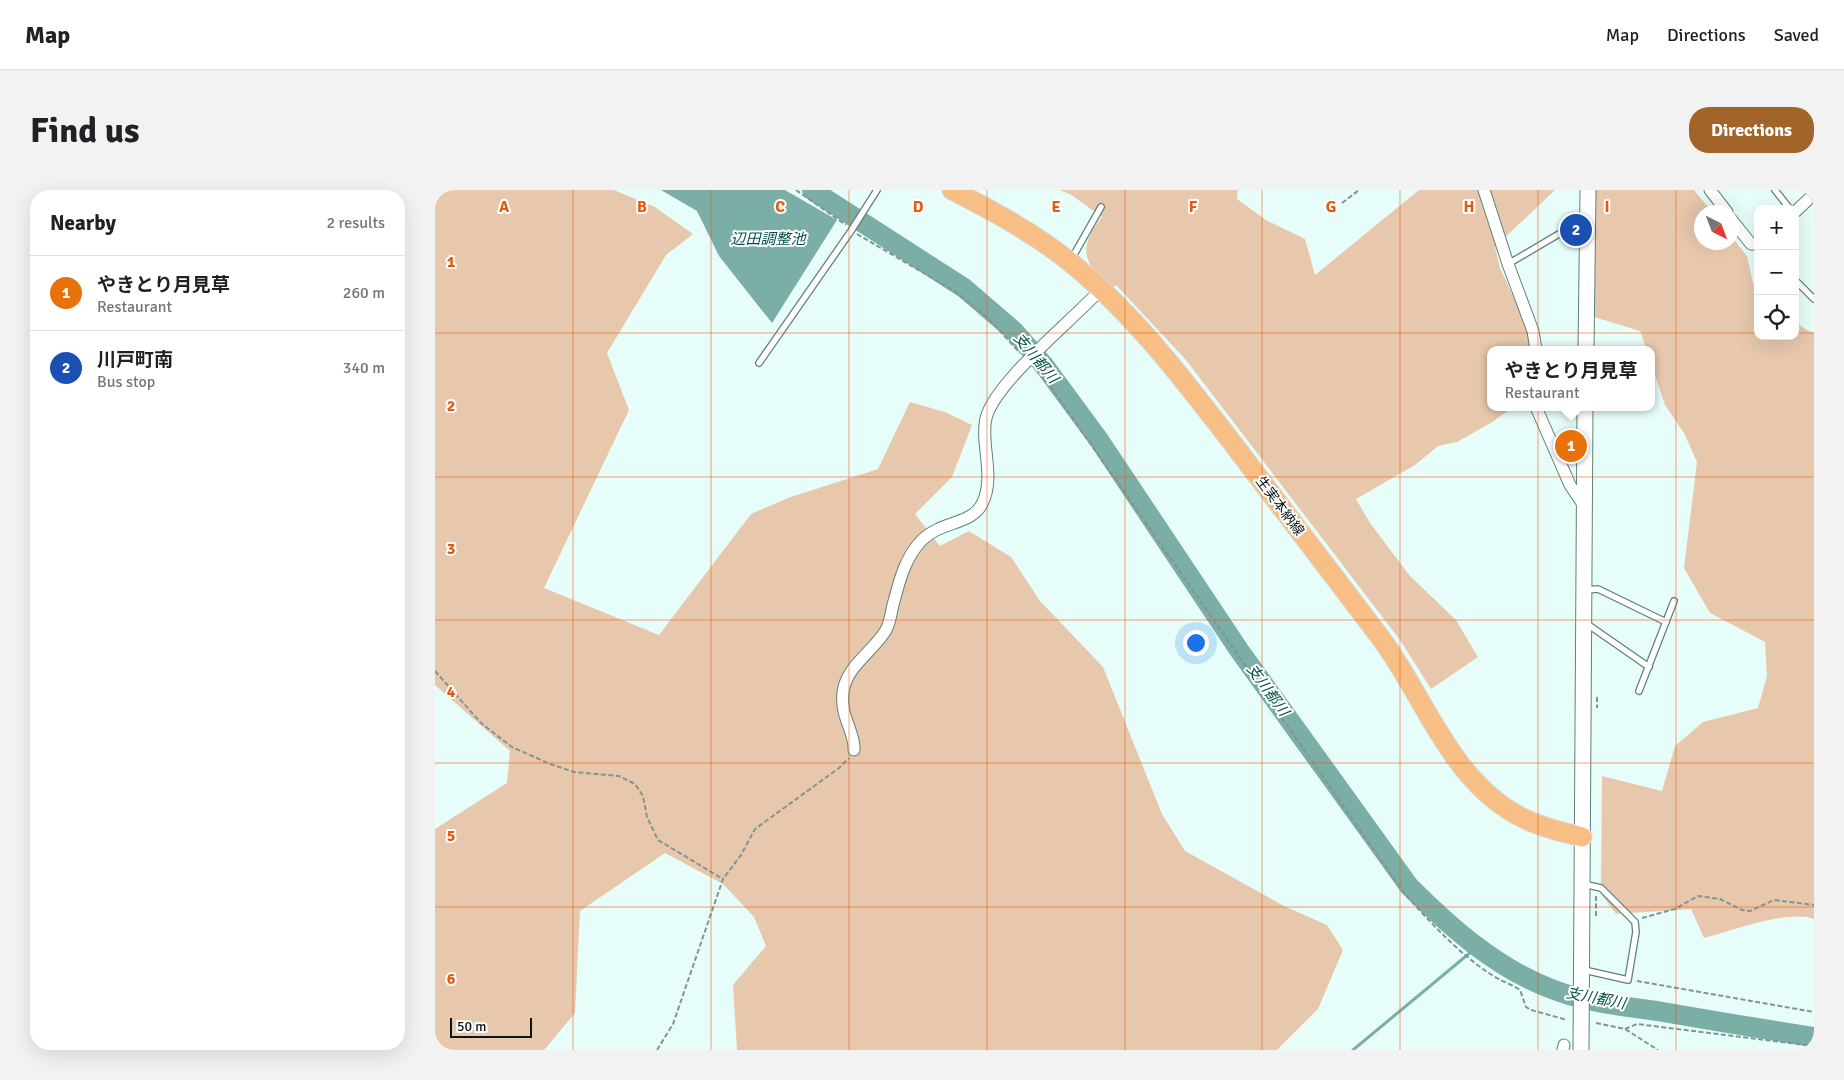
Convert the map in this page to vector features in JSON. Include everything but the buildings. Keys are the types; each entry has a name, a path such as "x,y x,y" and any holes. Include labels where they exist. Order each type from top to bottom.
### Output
{"main road":[{"name":"生実本納線","path":"952,190 1032,234 1070,262 1101,289 1155,346 1192,390 1388,648 1458,762 1476,784 1495,800 1524,819 1541,826 1582,837"}],"street":[{"path":"1484,190 1508,264 1533,331 1535,346"},
{"path":"1586,346 1588,190"},
{"path":"1710,190 1722,205"},
{"path":"1799,208 1814,195"},
{"path":"1739,229 1751,244 1754,244"},
{"path":"854,750 842,708 848,675 886,630 900,577 920,542 932,530 961,522 973,515 981,506 988,481 985,421 989,409 1040,348 1101,289"},
{"path":"1538,411 1570,485 1583,506"},
{"path":"1581,1050 1583,1021 1583,506 1585,411"}],"lane":[{"path":"759,363 851,231 877,190"},
{"path":"1775,190 1787,205"},
{"path":"1070,262 1101,207"},
{"path":"1508,264 1564,231"},
{"path":"1799,284 1814,299"},
{"path":"1583,590 1598,589 1666,622"},
{"path":"1639,691 1674,601"},
{"path":"1583,622 1649,667"},
{"path":"1583,884 1601,888 1634,920 1636,932 1628,980 1583,970"}],"path":[{"path":"796,190 837,217 851,231 956,292 988,318 1029,360 1048,384 1404,893 1427,918 1473,960 1493,975 1520,990 1526,1007 1531,1010 1625,1029 1658,1050"},
{"path":"1342,203 1359,190"},
{"path":"435,671 481,723 512,747 574,772 619,776 635,784 643,796 647,816 658,840 723,879"},
{"path":"657,1050 673,1024 723,879 741,855 755,829 839,768 854,750"},
{"path":"1634,920 1675,909 1698,896 1720,899 1742,910 1750,911 1774,900 1814,905"},
{"path":"1628,980 1814,1012"},
{"path":"1625,1029 1637,1024 1814,1046"}],"shaded area":[{"path":"435,190 614,190 655,207 693,234 666,255 607,353 629,410 544,588 659,635 751,514 788,498 878,469 910,402 945,412 972,425 952,477 915,514 940,546 969,531 1011,557 1040,601 1103,667 1162,814 1185,851 1284,906 1327,925 1343,950 1318,1009 1277,1050 737,1050 733,985 766,946 754,917 723,884 665,853 580,911 575,1013 544,1050 435,1050 435,829 507,783 510,751 435,685"},
{"path":"1059,190 1238,190 1237,199 1266,220 1305,239 1315,275 1419,190 1555,190 1495,247 1500,268 1536,346 1487,346 1487,411 1508,411 1457,442 1438,446 1415,465 1356,499 1370,523 1410,576 1456,620 1478,657 1431,689 1400,640 1186,360 1116,285 1112,288 1089,263 1087,247 1089,238 1102,217 1070,194"},
{"path":"1594,190 1694,190 1706,205 1694,205 1694,250 1739,250 1739,246 1747,256 1754,284 1754,340 1799,340 1799,324 1814,333 1814,919 1790,917 1775,919 1704,938 1691,909 1616,914 1601,894 1602,776 1662,791 1675,746 1703,722 1758,708 1767,676 1765,642 1710,613 1684,568 1697,462 1684,433 1665,405 1655,375 1655,346 1646,346 1640,331 1591,316"}],"water":[{"name":"辺田調整池","path":"661,190 785,190 837,220 772,323 719,256 697,211"}],"waterway":[{"name":"支川都川","path":"812,190 964,288 1014,331 1043,364 1099,440 1239,650 1409,886 1457,931 1510,969 1549,988 1575,997 1814,1037"},
{"path":"1353,1050 1477,947"}],"place":[{"name":"川戸町南","path":"1576,230"},
{"name":"やきとり月見草","path":"1571,446"}]}
